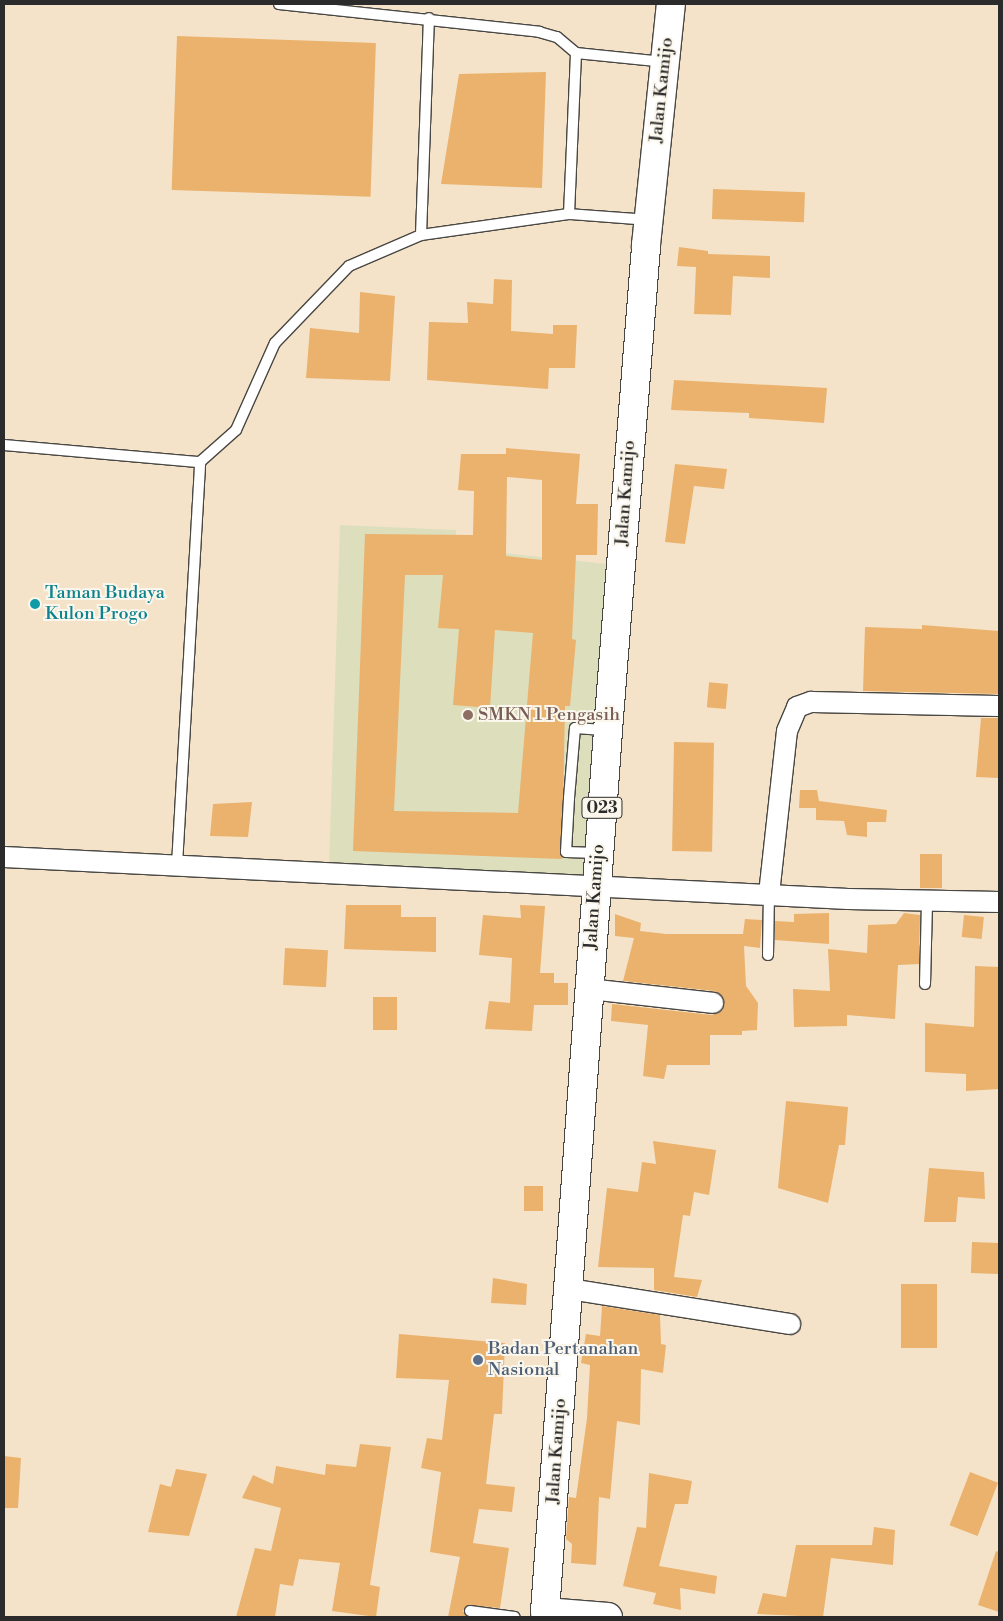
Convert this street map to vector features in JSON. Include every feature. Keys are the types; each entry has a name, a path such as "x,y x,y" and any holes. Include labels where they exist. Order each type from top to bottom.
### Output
{"main road":[{"name":"Jalan Kamijo","path":"608,1617 545,1612 598,853 648,220 671,4"}],"street":[{"path":"769,894 787,731 797,707 811,702 999,706"},
{"path":"4,857 769,894 999,902"},
{"path":"589,989 714,1003"},
{"path":"569,1289 790,1324"}],"lane":[{"path":"279,4 429,18 539,32 557,37 576,53 665,62"},
{"path":"421,235 429,18"},
{"path":"569,214 576,53"},
{"path":"177,865 200,462 236,430 275,343 312,300 349,266 421,235 569,214 648,220"},
{"path":"4,445 200,462"},
{"path":"768,955 769,894"},
{"path":"925,984 926,900"},
{"path":"470,1611 515,1617"}],"shaded area":[{"name":"SMKN 1 Pengasih","path":"340,525 456,530 456,548 616,565 588,877 329,866"}],"building":[{"path":"177,36 376,43 371,197 172,190"},
{"path":"546,72 542,188 441,184 459,74"},
{"path":"713,189 805,192 804,222 712,219"},
{"path":"679,247 708,251 708,254 770,256 770,278 733,276 731,315 694,314 696,267 677,266"},
{"path":"494,279 512,280 511,331 553,334 553,325 577,325 575,368 549,368 548,389 427,380 429,322 468,323 467,302 493,304"},
{"path":"360,292 395,296 390,381 306,378 310,328 359,333"},
{"path":"674,380 827,388 824,423 749,418 749,413 671,410"},
{"path":"506,448 580,454 576,504 598,504 597,555 576,555 572,639 576,640 570,706 565,706 562,859 353,851 365,534 473,535 474,491 458,490 461,454 506,454","holes":["507,477 542,480 542,560 506,556","405,575 443,575 438,628 459,629 453,705 490,708 495,630 533,633 518,813 394,811"]},
{"path":"675,464 727,469 724,489 694,486 685,544 665,542"},
{"path":"922,625 999,631 999,694 863,691 865,627 922,629"},
{"path":"709,682 728,684 726,709 707,707"},
{"path":"981,718 999,718 998,778 976,777"},
{"path":"674,742 714,743 712,852 672,851"},
{"path":"800,790 817,790 819,801 887,810 886,822 867,822 867,837 847,835 844,821 816,820 816,808 799,808"},
{"path":"252,802 248,837 210,836 213,804"},
{"path":"920,854 942,854 942,888 920,888"},
{"path":"346,905 401,905 401,917 436,917 436,952 344,949"},
{"path":"520,905 545,906 540,973 554,973 554,983 568,983 568,1005 534,1005 532,1031 485,1029 489,1001 510,1003 512,958 479,955 483,915 521,918"},
{"path":"829,913 829,944 775,940 775,921 794,922 794,914"},
{"path":"904,913 920,915 919,964 898,965 895,1019 847,1015 847,1026 794,1027 793,989 830,991 828,949 867,953 868,925 896,924"},
{"path":"615,914 641,923 640,931 666,934 743,934 745,919 762,920 760,948 744,946 746,986 758,1003 757,1030 742,1031 742,1035 710,1035 710,1065 667,1065 664,1079 643,1076 648,1025 611,1021 612,1004 712,1015 723,1010 724,999 714,991 623,981 634,938 615,936"},
{"path":"964,915 984,917 982,939 962,937"},
{"path":"285,948 328,950 326,987 283,985"},
{"path":"975,966 999,967 999,1089 966,1091 966,1074 925,1072 925,1023 974,1027"},
{"path":"373,997 397,997 397,1030 373,1030"},
{"path":"786,1101 848,1107 845,1145 839,1145 828,1203 778,1188"},
{"path":"653,1141 716,1150 709,1195 694,1192 690,1216 683,1215 674,1277 702,1280 697,1297 654,1290 654,1268 598,1267 607,1188 638,1192 642,1162 656,1164"},
{"path":"929,1168 984,1172 985,1199 958,1197 956,1222 924,1222"},
{"path":"524,1186 543,1186 543,1211 524,1211"},
{"path":"972,1242 999,1243 998,1274 971,1273"},
{"path":"493,1278 527,1284 526,1305 491,1303"},
{"path":"901,1284 937,1284 937,1348 901,1348"},
{"path":"602,1306 660,1315 661,1344 666,1345 663,1373 641,1369 640,1425 617,1421 610,1499 599,1497 596,1565 571,1563 572,1544 566,1539 569,1497 576,1498 587,1418 590,1365 581,1363 586,1334 600,1336"},
{"path":"399,1334 505,1343 502,1414 494,1414 486,1484 515,1487 512,1512 479,1509 473,1543 509,1548 500,1608 468,1605 463,1611 468,1617 448,1617 460,1557 430,1552 441,1472 421,1468 427,1438 442,1440 449,1380 396,1378"},
{"path":"360,1444 391,1447 370,1585 380,1587 376,1617 332,1611 340,1563 299,1559 293,1586 280,1584 275,1617 236,1617 255,1548 271,1551 281,1508 242,1498 253,1475 273,1484 276,1466 325,1475 326,1464 356,1467"},
{"path":"4,1456 21,1458 18,1508 4,1508"},
{"path":"176,1469 207,1474 189,1536 148,1532 160,1484 171,1487"},
{"path":"970,1472 998,1483 978,1536 950,1525"},
{"path":"649,1473 692,1481 688,1504 675,1504 659,1566 717,1576 715,1594 680,1588 681,1610 653,1604 656,1593 623,1586 637,1527 646,1528"},
{"path":"874,1527 895,1530 893,1565 831,1558 823,1617 757,1614 763,1593 786,1597 796,1545 872,1545"},
{"path":"996,1551 999,1552 999,1612 978,1605"}],"place":[{"name":"Taman Budaya Kulon Progo","path":"35,604"},
{"name":"SMKN 1 Pengasih","path":"468,715"},
{"name":"Badan Pertanahan Nasional","path":"478,1360"}]}
